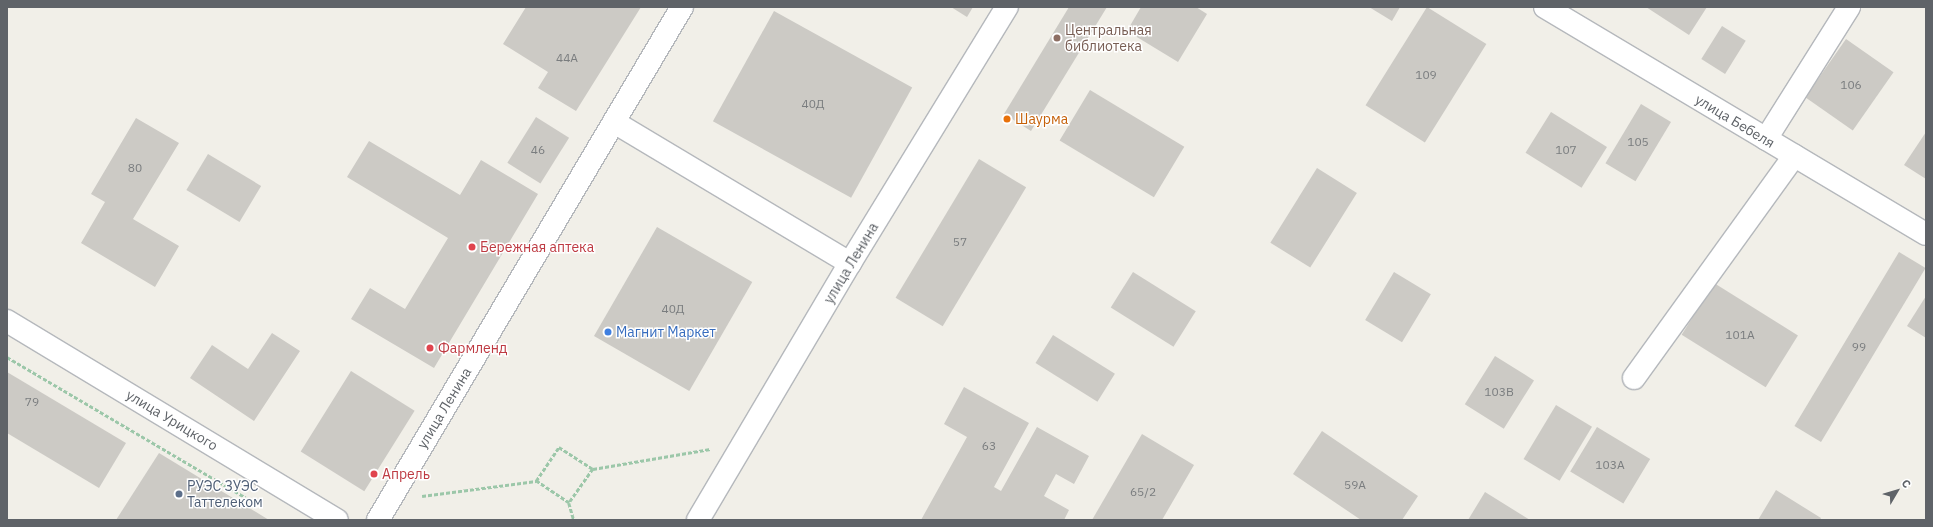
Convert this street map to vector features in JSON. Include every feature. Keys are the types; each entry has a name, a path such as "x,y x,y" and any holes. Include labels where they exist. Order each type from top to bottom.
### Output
{"street":[{"name":"улица Ленина","path":"378,520 682,7"},
{"name":"улица Ленина","path":"698,520 850,263 1007,7"},
{"name":"улица Бебеля","path":"1545,7 1926,234"},
{"path":"1766,139 1849,7"},
{"path":"614,122 850,263"},
{"path":"1634,378 1794,156"},
{"name":"улица Урицкого","path":"7,321 337,520"}],"path":[{"path":"7,357 250,500"},
{"path":"536,481 559,447 593,468 743,443"},
{"path":"569,503 593,468"},
{"path":"390,501 536,481 569,503 574,520"}],"building":[{"path":"526,7 641,7 576,111 538,88 548,72 503,44"},
{"path":"951,7 973,7 967,17"},
{"path":"1069,7 1107,7 1031,131 1004,114"},
{"path":"1141,7 1196,7 1207,14 1178,62 1127,31"},
{"path":"1369,7 1400,7 1392,21"},
{"path":"1427,7 1486,44 1425,142 1366,105"},
{"path":"1646,7 1707,7 1689,35"},
{"path":"774,11 912,88 851,198 713,121"},
{"path":"1722,26 1746,41 1725,74 1701,59"},
{"path":"1846,39 1894,72 1853,130 1805,97"},
{"path":"1090,90 1184,147 1154,197 1060,141"},
{"path":"1641,104 1671,122 1635,181 1605,163"},
{"path":"1551,112 1607,147 1582,188 1526,153"},
{"path":"536,117 569,138 540,183 507,163"},
{"path":"136,118 179,143 133,219 179,246 155,287 81,243 105,202 91,194"},
{"path":"1926,132 1926,179 1904,165"},
{"path":"369,141 460,195 481,160 538,194 434,368 351,319 370,288 405,309 448,238 347,177"},
{"path":"208,154 261,186 240,222 186,190"},
{"path":"979,159 1026,187 943,326 896,298"},
{"path":"1317,168 1357,193 1310,268 1270,243"},
{"path":"657,227 752,282 689,391 594,336"},
{"path":"1899,252 1926,268 1821,442 1794,426"},
{"path":"1133,272 1196,311 1173,347 1111,308"},
{"path":"1394,272 1431,294 1402,342 1365,320"},
{"path":"1714,283 1798,335 1766,387 1682,335"},
{"path":"1926,296 1926,338 1907,326"},
{"path":"272,333 300,351 254,421 190,378 212,345 248,369"},
{"path":"1053,335 1115,374 1097,402 1036,363"},
{"path":"1495,356 1534,380 1504,429 1465,404"},
{"path":"351,371 415,411 364,491 301,452"},
{"path":"7,372 126,443 99,488 7,433"},
{"path":"964,387 1029,423 994,487 1001,491 1037,427 1089,456 1074,484 1056,474 1044,496 1069,510 1064,520 921,520 967,437 944,424"},
{"path":"1556,405 1592,427 1560,481 1524,459"},
{"path":"1597,427 1650,459 1623,504 1570,472"},
{"path":"1322,431 1418,496 1402,520 1361,520 1293,474"},
{"path":"1142,434 1194,465 1162,520 1092,520"},
{"name":"РУЭС ЗУЭС Таттелеком","path":"159,453 269,520 116,520"},
{"path":"1776,490 1821,518 1820,520 1758,520"},
{"path":"1485,492 1530,520 1468,520"}],"place":[{"name":"Центральная библиотека","path":"1057,38"},
{"name":"Шаурма","path":"1007,119"},
{"name":"Бережная аптека","path":"472,247"},
{"name":"Магнит Маркет","path":"608,332"},
{"name":"Фармленд","path":"430,348"},
{"name":"Апрель","path":"374,474"},
{"name":"РУЭС ЗУЭС Таттелеком","path":"179,494"}]}
